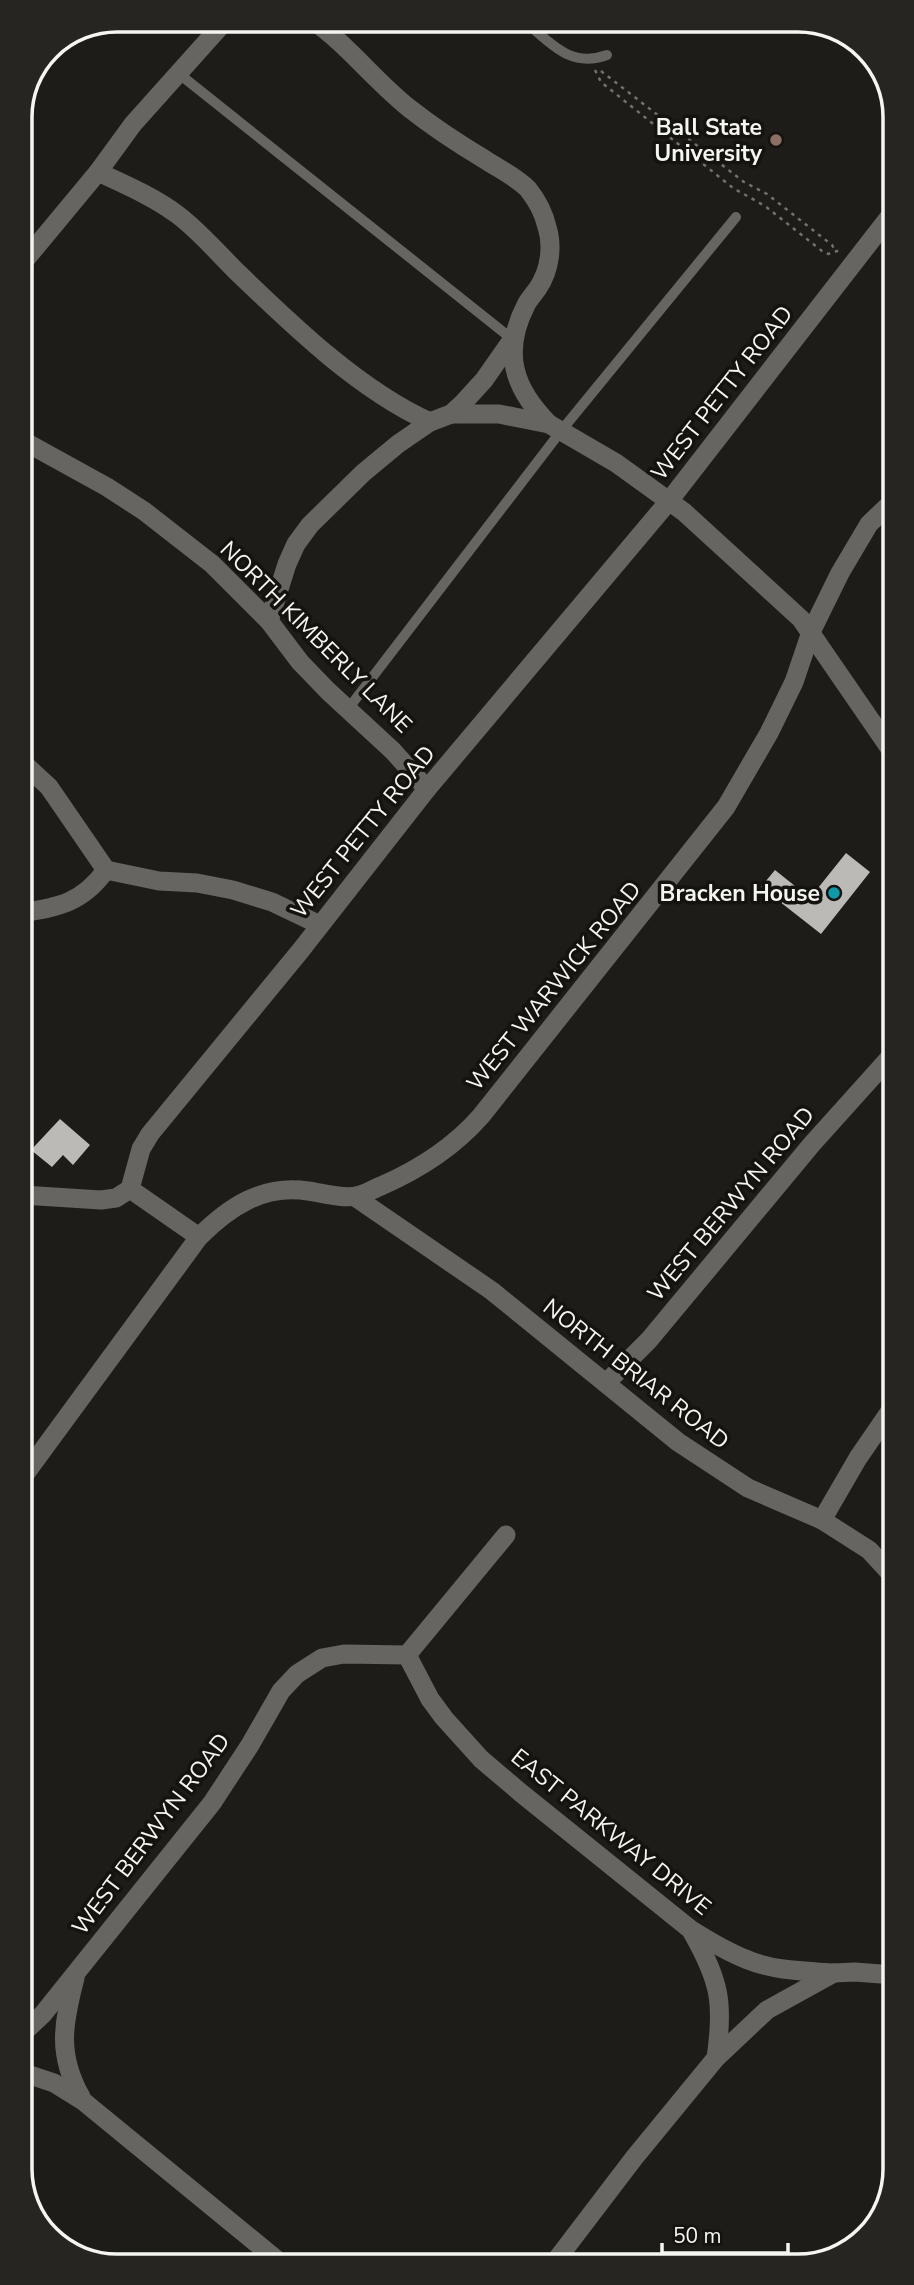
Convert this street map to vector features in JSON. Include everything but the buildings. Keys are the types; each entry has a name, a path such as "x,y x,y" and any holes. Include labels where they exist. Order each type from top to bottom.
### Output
{"street":[{"path":"32,252 98,172 133,124 215,32"},
{"path":"327,32 409,108 515,177 529,191 548,228 551,248 547,270 540,286 527,302 512,339 484,380 451,414"},
{"path":"98,172 141,192 180,217 275,306 348,369 407,411 430,422"},
{"name":"WEST PETTY ROAD","path":"130,1189 141,1149 150,1134 427,789 669,501 883,225"},
{"path":"512,339 515,371 524,395 555,427 616,463 669,501 743,564 801,619 883,738"},
{"path":"270,621 287,564 296,544 310,525 363,473 430,422 451,414 499,414 555,427"},
{"name":"NORTH KIMBERLY LANE","path":"32,446 144,511 212,564 270,621 300,662 393,751 427,789"},
{"name":"WEST WARWICK ROAD","path":"355,1197 408,1174 439,1156 481,1116 726,807 769,733 793,682 811,632 840,573 869,524 883,511"},
{"path":"32,771 49,787 106,870 159,881 197,883 233,890 272,902 320,925"},
{"path":"32,911 75,900 96,884 106,870"},
{"name":"WEST BERWYN ROAD","path":"606,1383 649,1340 812,1144 883,1065"},
{"path":"32,1196 101,1200 116,1198 130,1189 199,1237"},
{"path":"32,1465 199,1237 233,1206 264,1193 298,1189 355,1197"},
{"name":"NORTH BRIAR ROAD","path":"355,1197 492,1291 715,1469 748,1488 822,1520 869,1550 883,1565"},
{"path":"822,1520 883,1422"},
{"path":"407,1655 506,1535"},
{"name":"WEST BERWYN ROAD","path":"32,2024 212,1803 281,1691 297,1674 322,1658 344,1654 407,1655"},
{"name":"EAST PARKWAY DRIVE","path":"407,1655 430,1699 481,1759 690,1929 718,1947 750,1961 774,1967 883,1974"},
{"path":"690,1929 711,1965 719,1997 720,2027 716,2058"},
{"path":"77,1971 65,2016 64,2047 69,2076 83,2101"},
{"path":"561,2254 634,2158 716,2058 766,2010 834,1973"},
{"path":"32,2075 54,2082 83,2101 269,2253"}],"lane":[{"path":"538,32 568,56 578,59 607,55"},
{"path":"178,73 512,339"},
{"path":"348,709 555,427 736,217"}],"path":[{"path":"594,68 606,73 744,182 767,194 832,245 836,252 828,254 822,251 765,206 733,188 601,82 594,68"}],"place":[{"name":"Ball State University","path":"776,140"},
{"name":"Bracken House","path":"834,893"}]}
